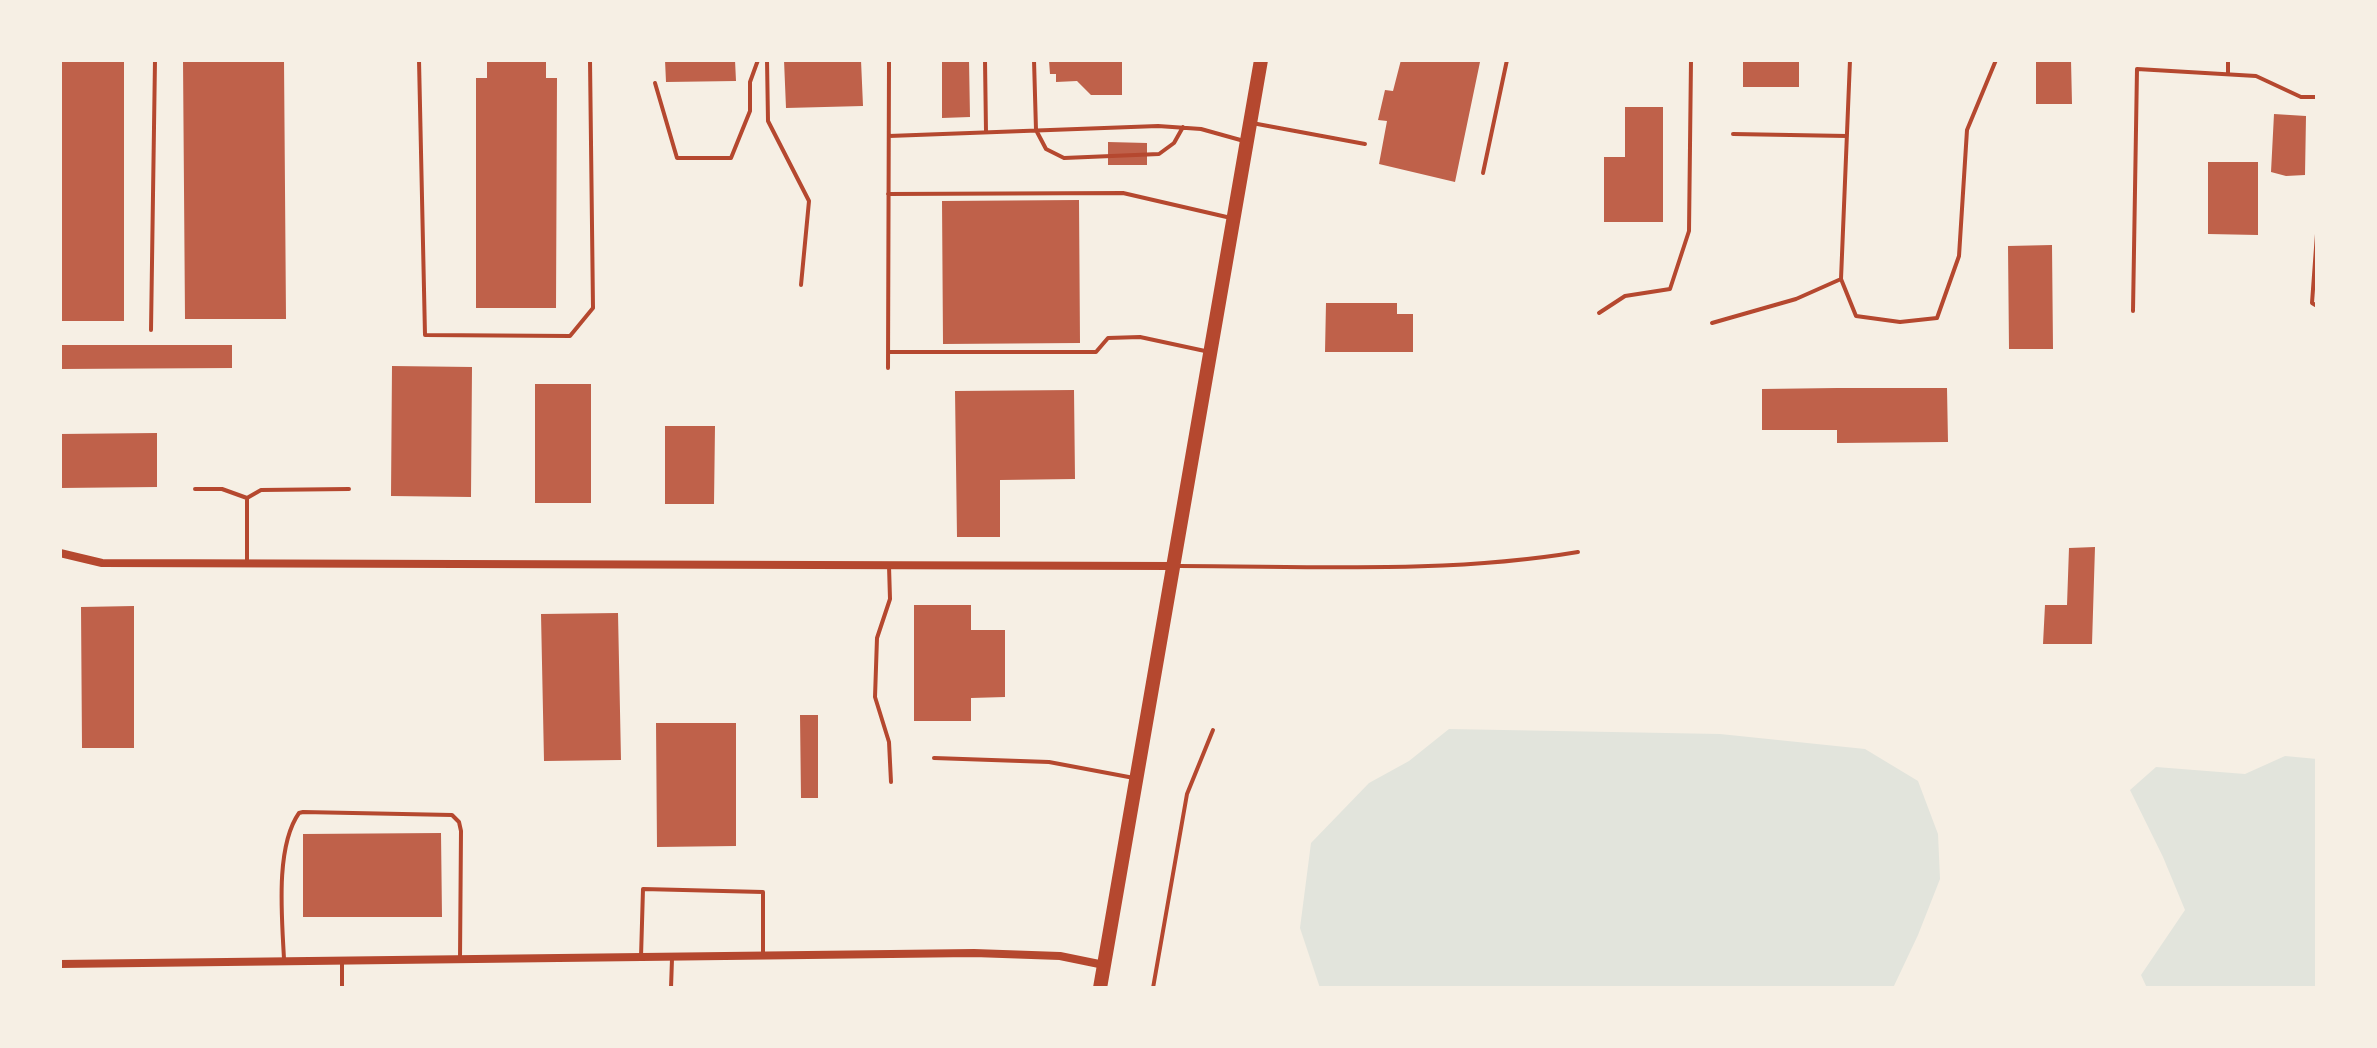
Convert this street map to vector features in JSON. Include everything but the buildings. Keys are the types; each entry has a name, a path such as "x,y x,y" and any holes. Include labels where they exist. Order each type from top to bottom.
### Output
{"main road":[{"path":"1100,988 1261,60"}],"street":[{"path":"60,553 102,563 1172,566"},
{"path":"60,964 974,953 1060,956 1104,965"}],"lane":[{"path":"151,330 155,60"},
{"path":"419,60 425,335 570,336 593,308 590,60"},
{"path":"655,83 677,158 731,158 750,111 750,82 758,60"},
{"path":"767,60 768,121 809,201 801,285"},
{"path":"888,368 889,60"},
{"path":"985,60 986,132"},
{"path":"1034,60 1036,130 1046,149 1064,158 1159,154 1174,143 1183,127"},
{"path":"1483,173 1507,60"},
{"path":"1599,313 1625,296 1670,289 1689,231 1691,60"},
{"path":"1850,60 1841,279 1856,316 1900,322 1937,318 1959,256 1967,130 1996,60"},
{"path":"2228,60 2228,73"},
{"path":"2133,311 2137,69 2256,76 2301,97 2317,97"},
{"path":"1250,123 1365,144"},
{"path":"889,136 1183,127 1246,142"},
{"path":"1733,134 1847,136"},
{"path":"888,194 1123,193 1233,218"},
{"path":"2317,234 2312,303 2317,306"},
{"path":"1712,323 1796,299 1841,279"},
{"path":"888,352 1096,352 1108,338 1140,337 1211,353"},
{"path":"195,489 222,489 247,498 261,490 349,489"},
{"path":"247,498 247,562"},
{"path":"1172,566 1434,565 1526,561 1578,552"},
{"path":"889,563 890,599 877,638 875,697 889,742 891,782"},
{"path":"934,758 1049,762 1136,779"},
{"path":"284,961 282,910 287,848 295,819 303,812 452,815 459,822 461,831 460,959"},
{"path":"641,957 643,889 763,892 763,955"},
{"path":"671,988 672,956"},
{"path":"342,960 342,988"}],"path":[{"path":"1153,988 1187,794 1213,730"}],"shaded area":[{"path":"1449,729 1720,734 1865,749 1918,781 1938,834 1940,879 1893,988 1320,988 1300,928 1311,843 1369,783 1409,761"},
{"path":"2285,756 2317,759 2317,988 2147,988 2141,975 2185,910 2130,790 2156,767 2245,774"}]}
